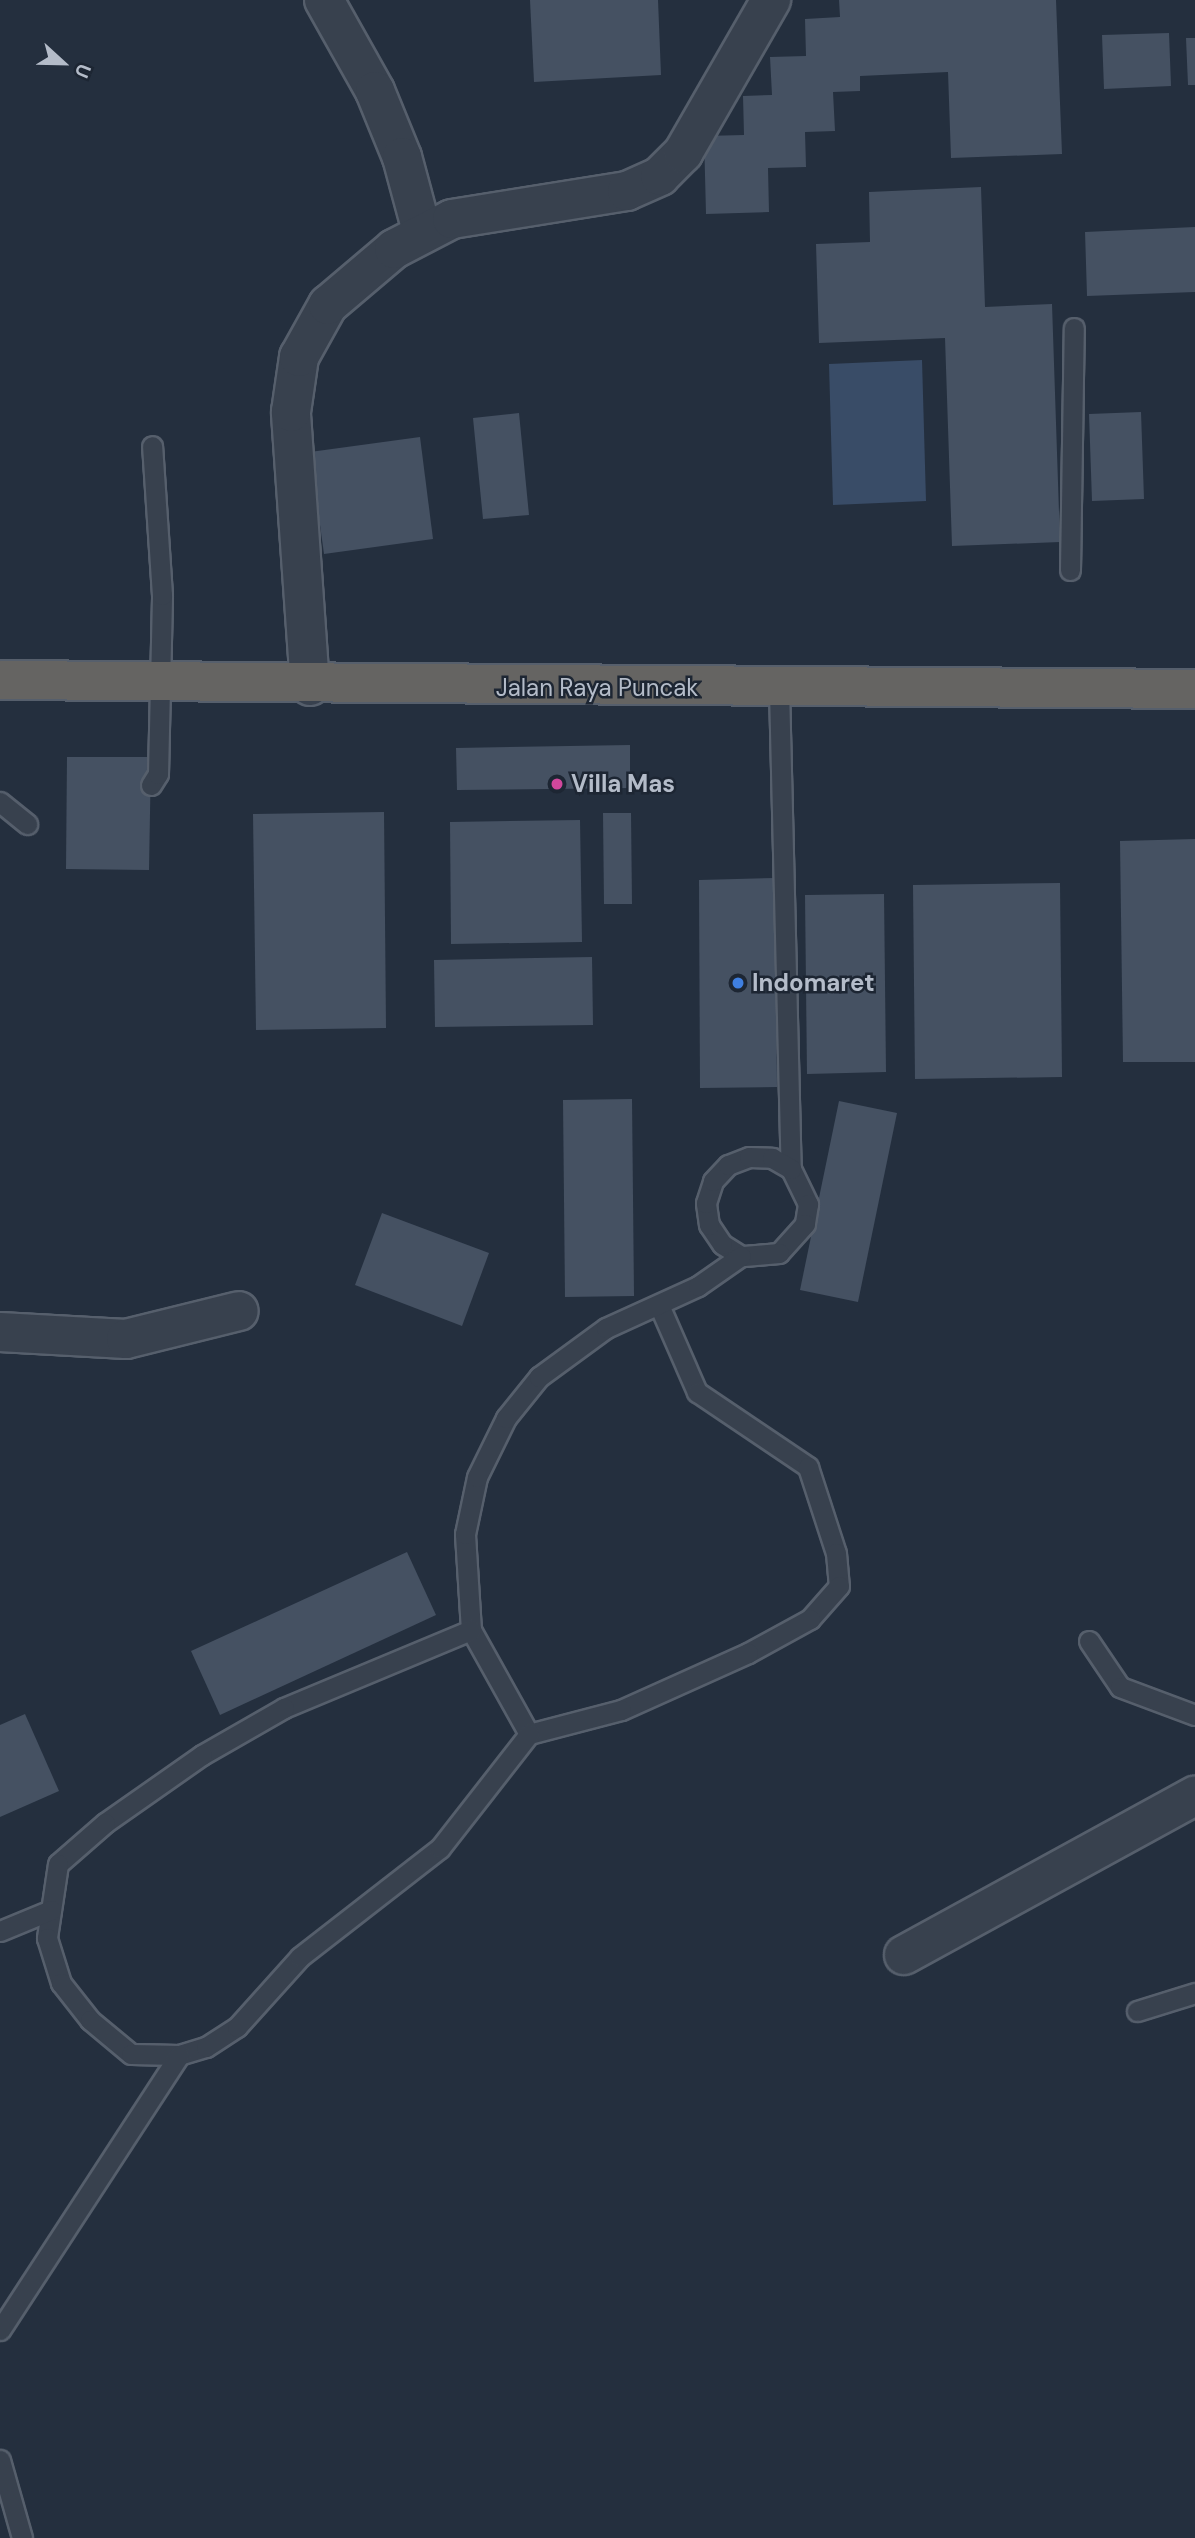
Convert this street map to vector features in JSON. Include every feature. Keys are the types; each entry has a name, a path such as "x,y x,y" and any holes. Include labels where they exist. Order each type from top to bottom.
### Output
{"highway":[{"name":"Jalan Raya Puncak","path":"0,680 310,686 1195,689"}],"street":[{"path":"324,0 375,91 402,158 422,231"},
{"path":"310,686 291,412 299,357 328,305 346,285 422,231 488,210 627,191 660,176 683,153 771,0"},
{"path":"0,1332 126,1339 240,1311"},
{"path":"904,1955 1195,1796"}],"lane":[{"path":"1070,570 1074,328"},
{"path":"151,785 158,774 161,682 152,446"},
{"path":"529,1734 471,1630 465,1534 469,1508 506,1418 539,1377 607,1328 698,1286 741,1256 779,1253 800,1232 808,1204 791,1169 779,689"},
{"path":"0,802 27,824"},
{"path":"741,1256 722,1244 709,1225 706,1203 713,1181 728,1165 749,1157 772,1158 791,1169"},
{"path":"471,1630 284,1708 202,1755 105,1823 58,1864 47,1938 51,1958 76,2005 131,2054 179,2055 228,2036 300,1957 440,1848 529,1734 621,1710 748,1653 810,1619 839,1586 836,1553 808,1467 697,1392 659,1306"},
{"path":"1089,1641 1120,1687 1195,1715"},
{"path":"0,1931 51,1910"},
{"path":"1137,2011 1195,1993"},
{"path":"0,2330 179,2055"},
{"path":"0,2460 22,2538"}],"water":[{"path":"922,360 926,501 833,505 829,364"}],"building":[{"path":"530,0 658,0 661,75 534,82"},
{"path":"839,0 1056,0 1062,154 951,158 948,72 860,76 860,91 833,92 835,131 805,132 806,167 768,168 769,212 706,214 704,136 744,135 743,96 772,95 770,57 806,56 805,19 840,17"},
{"path":"1169,33 1171,86 1104,89 1102,35"},
{"path":"1186,38 1195,38 1195,85 1188,85"},
{"path":"981,187 985,307 1052,304 1060,542 952,546 945,338 819,343 816,244 870,242 869,192"},
{"path":"1195,227 1195,292 1087,296 1085,232"},
{"path":"1141,412 1144,499 1092,501 1089,414"},
{"path":"519,413 529,515 483,519 473,418"},
{"path":"420,437 433,539 324,554 310,452"},
{"path":"630,745 630,788 457,790 456,748"},
{"path":"67,757 151,757 149,870 66,869"},
{"path":"384,812 386,1028 256,1030 253,814"},
{"path":"603,813 631,813 632,904 604,904"},
{"path":"580,820 582,942 451,944 450,822"},
{"path":"1195,839 1195,1062 1123,1062 1120,841"},
{"name":"Indomaret","path":"775,878 777,1087 700,1088 699,880"},
{"path":"1060,883 1062,1077 915,1079 913,885"},
{"path":"884,894 886,1072 807,1074 805,895"},
{"path":"592,957 593,1025 435,1027 434,960"},
{"path":"632,1099 634,1296 565,1297 563,1100"},
{"path":"839,1101 897,1113 858,1302 800,1290"},
{"path":"382,1213 489,1253 462,1326 355,1285"},
{"path":"407,1552 436,1615 220,1715 191,1651"},
{"path":"25,1714 59,1791 0,1817 0,1725"}],"place":[{"name":"Villa Mas","path":"557,784"},
{"name":"Indomaret","path":"738,983"}]}
